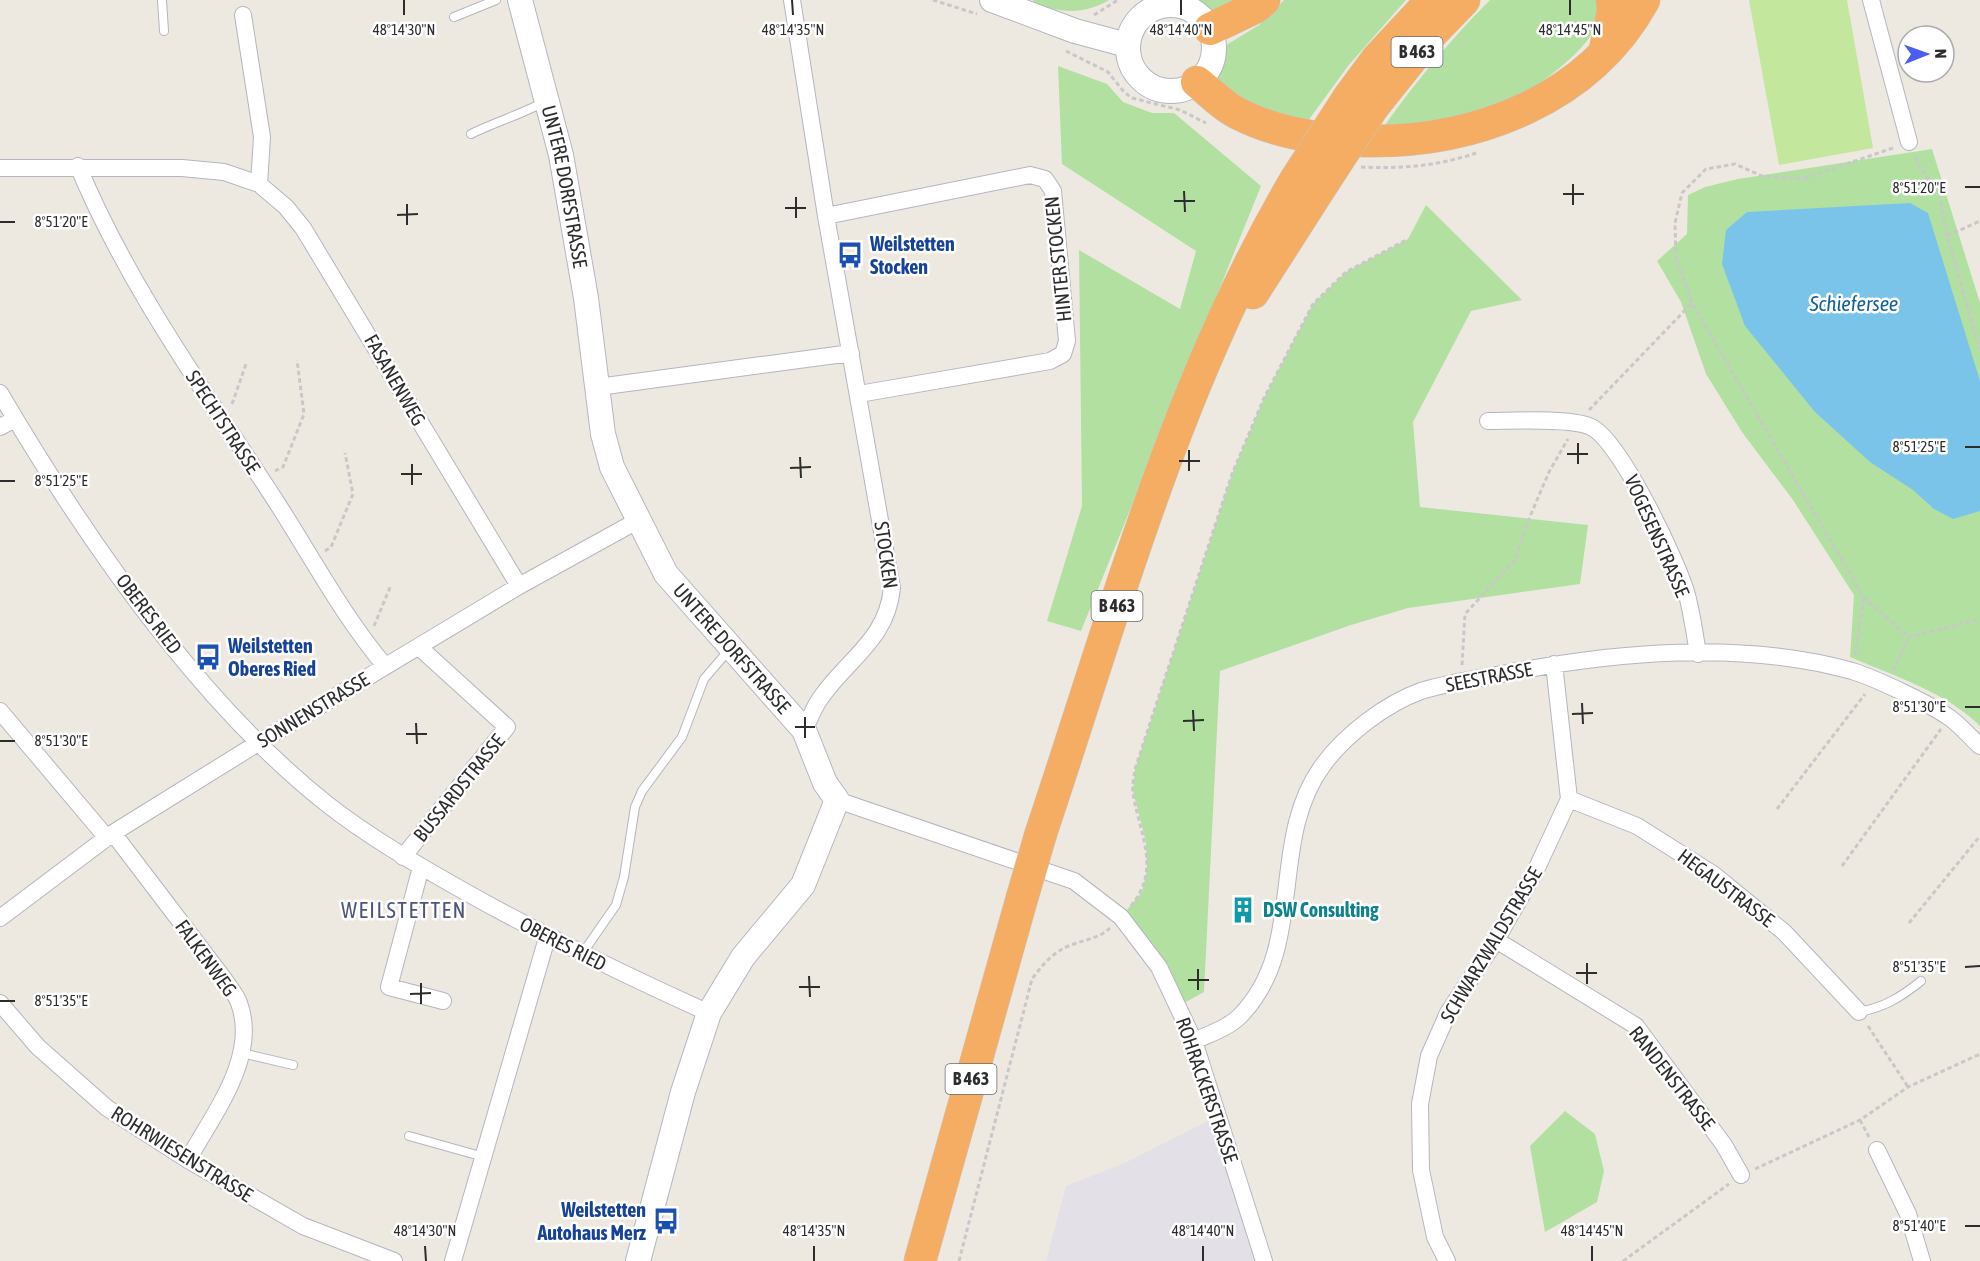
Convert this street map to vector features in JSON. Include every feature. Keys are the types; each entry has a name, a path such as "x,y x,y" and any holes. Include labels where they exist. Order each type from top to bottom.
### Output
{"highway":[{"path":"1210,29 1256,7 1264,0"},
{"name":"B 463","path":"920,1261 1041,833 1153,498 1198,380 1323,176 1361,102 1377,59 1432,0"},
{"name":"B 463","path":"1361,102 1464,0"},
{"path":"1604,54 1613,11 1612,0"},
{"path":"1197,82 1239,115 1289,132 1334,140 1424,138 1500,121 1576,80 1604,54 1644,0"}],"street":[{"name":"UNTERE DORFSTRASSE","path":"520,0 561,155 586,298 603,434 612,467 666,573 804,730 825,783 837,800"},
{"name":"STOCKEN","path":"792,0 826,216 891,578 890,608 882,628 821,697 804,730"},
{"path":"1871,0 1909,142"},
{"path":"1166,2 1192,10 1210,29 1214,43 1213,58 1207,71 1197,82 1185,89 1171,91 1157,89 1145,83 1135,72 1129,60 1127,45 1130,33 1144,13 1166,2"},
{"path":"987,8 1022,6 1075,32 1127,45"},
{"path":"243,15 262,137 259,184"},
{"name":"FASANENWEG","path":"0,168 78,166 182,168 224,172 259,184 286,207 303,228 519,586"},
{"name":"SPECHTSTRASSE","path":"78,166 100,217 133,279 360,636 385,666"},
{"name":"HINTER STOCKEN","path":"826,216 1030,176 1045,179 1053,191 1066,341 1063,354 1050,361 859,394"},
{"path":"598,387 851,353"},
{"name":"OBERES RIED","path":"0,393 89,534 177,653 258,743 327,804 404,857 547,938 709,1013"},
{"path":"0,427 15,419"},
{"path":"1488,421 1577,423"},
{"name":"VOGESENSTRASSE","path":"1577,423 1593,428 1636,480 1686,593 1698,654"},
{"name":"SONNENSTRASSE","path":"0,918 110,836 258,743 519,586 638,521"},
{"name":"BUSSARDSTRASSE","path":"404,857 507,727 419,647"},
{"name":"SEESTRASSE","path":"1194,1041 1239,1017 1271,971 1285,913 1289,855 1301,806 1322,766 1348,738 1376,716 1419,692 1461,681 1554,664 1625,656 1748,655 1813,663 1852,672 1881,683 1950,718 1980,746"},
{"path":"1554,664 1569,799"},
{"name":"FALKENWEG","path":"0,711 110,836 238,1001 244,1024 242,1053 235,1076 188,1160"},
{"name":"SCHWARZWALDSTRASSE","path":"1447,1261 1435,1237 1421,1170 1420,1104 1429,1056 1448,1013 1496,940 1535,872 1569,799"},
{"name":"HEGAUSTRASSE","path":"1569,799 1637,826 1713,874 1784,932 1859,1012"},
{"path":"638,1261 683,1092 709,1013 743,957 803,885 837,800"},
{"name":"ROHRACKERSTRASSE","path":"837,800 1074,881 1121,917 1160,967 1194,1041 1264,1261"},
{"path":"421,867 390,987 443,1001"},
{"path":"453,1261 547,938"},
{"name":"RANDENSTRASSE","path":"1496,940 1636,1026 1724,1145 1742,1175"},
{"name":"ROHRWIESENSTRASSE","path":"0,1003 38,1047 107,1108 188,1160 303,1226 394,1261"},
{"path":"1877,1150 1908,1214 1922,1261"}],"lane":[{"path":"162,0 164,31"},
{"path":"454,17 496,0"},
{"path":"471,134 496,121 521,115 547,100"},
{"path":"582,954 616,905 624,877 635,807 642,791 682,737 704,679 731,648"},
{"path":"1859,1012 1896,1001 1921,981"},
{"path":"242,1053 293,1065"},
{"path":"410,1136 484,1157"}],"path":[{"path":"933,0 987,8"},
{"path":"1061,48 1108,72 1124,93 1132,98 1180,110 1212,126"},
{"path":"1909,637 1864,598 1692,303 1676,258 1675,223 1682,193 1706,168 1735,164 1762,176 1802,179 1909,142 1920,167 1939,190 1947,236 1980,350"},
{"path":"1323,176 1398,169 1462,158 1483,150"},
{"path":"1947,236 1980,220"},
{"path":"959,1261 1032,979 1049,957 1071,945 1101,936 1142,892 1147,870 1146,842 1133,791 1135,769 1232,474 1264,398 1313,304 1346,272 1408,239"},
{"path":"1461,681 1465,614 1516,559 1528,521 1549,472 1577,423 1692,303"},
{"path":"261,480 283,466 304,414 297,360"},
{"path":"224,425 246,364"},
{"path":"312,561 331,547 353,494 345,453"},
{"path":"360,636 377,624 391,585"},
{"path":"1852,672 1864,598"},
{"path":"1777,809 1881,683 1909,637 1980,620"},
{"path":"1842,866 1950,718"},
{"path":"1909,923 1980,836"},
{"path":"1859,1012 1908,1087"},
{"path":"1623,1261 1742,1175 1860,1120 1908,1087 1980,1054"}],"shaded area":[{"path":"1210,1120 1255,1261 1046,1261 1066,1186 1125,1163"}],"green space":[{"path":"1033,0 1109,0 1090,8 1072,11 1053,9 1034,3"},
{"path":"1186,0 1246,0 1223,9 1208,10 1193,6"},
{"path":"1284,0 1406,0 1348,66 1305,125 1243,108 1220,88 1216,76 1216,59 1228,44 1259,25"},
{"path":"1490,0 1601,0 1598,23 1577,52 1562,66 1527,91 1475,115 1380,132 1432,64"},
{"path":"1749,0 1847,0 1873,148 1779,165"},
{"path":"1058,66 1107,84 1123,102 1152,113 1174,113 1261,186 1081,631 1047,621 1082,506 1079,250 1180,309 1196,251 1062,164"},
{"path":"1932,149 1980,303 1980,726 1936,694 1850,657 1854,595 1793,500 1742,432 1706,374 1681,302 1657,261 1687,234 1688,195 1705,187 1738,179"},
{"path":"1426,205 1522,300 1471,311 1413,422 1420,507 1588,525 1580,584 1408,608 1351,625 1220,671 1204,992 1184,1003 1121,917 1142,892 1147,870 1146,842 1133,791 1135,769 1232,474 1264,398 1313,304 1346,272 1408,239"},
{"path":"1565,1111 1595,1134 1604,1171 1597,1202 1545,1232 1530,1146"}],"water":[{"name":"Schiefersee","path":"1910,203 1928,213 1980,381 1980,511 1953,519 1934,509 1913,490 1870,462 1815,412 1745,326 1722,264 1726,230 1747,212"}],"place":[{"name":"Weilstetten Stocken","path":"850,255"},
{"name":"Weilstetten Oberes Ried","path":"208,657"},
{"name":"DSW Consulting","path":"1243,910"},
{"name":"Weilstetten Autohaus Merz","path":"666,1221"}],"district":[{"name":"WEILSTETTEN","path":"404,910"}]}
